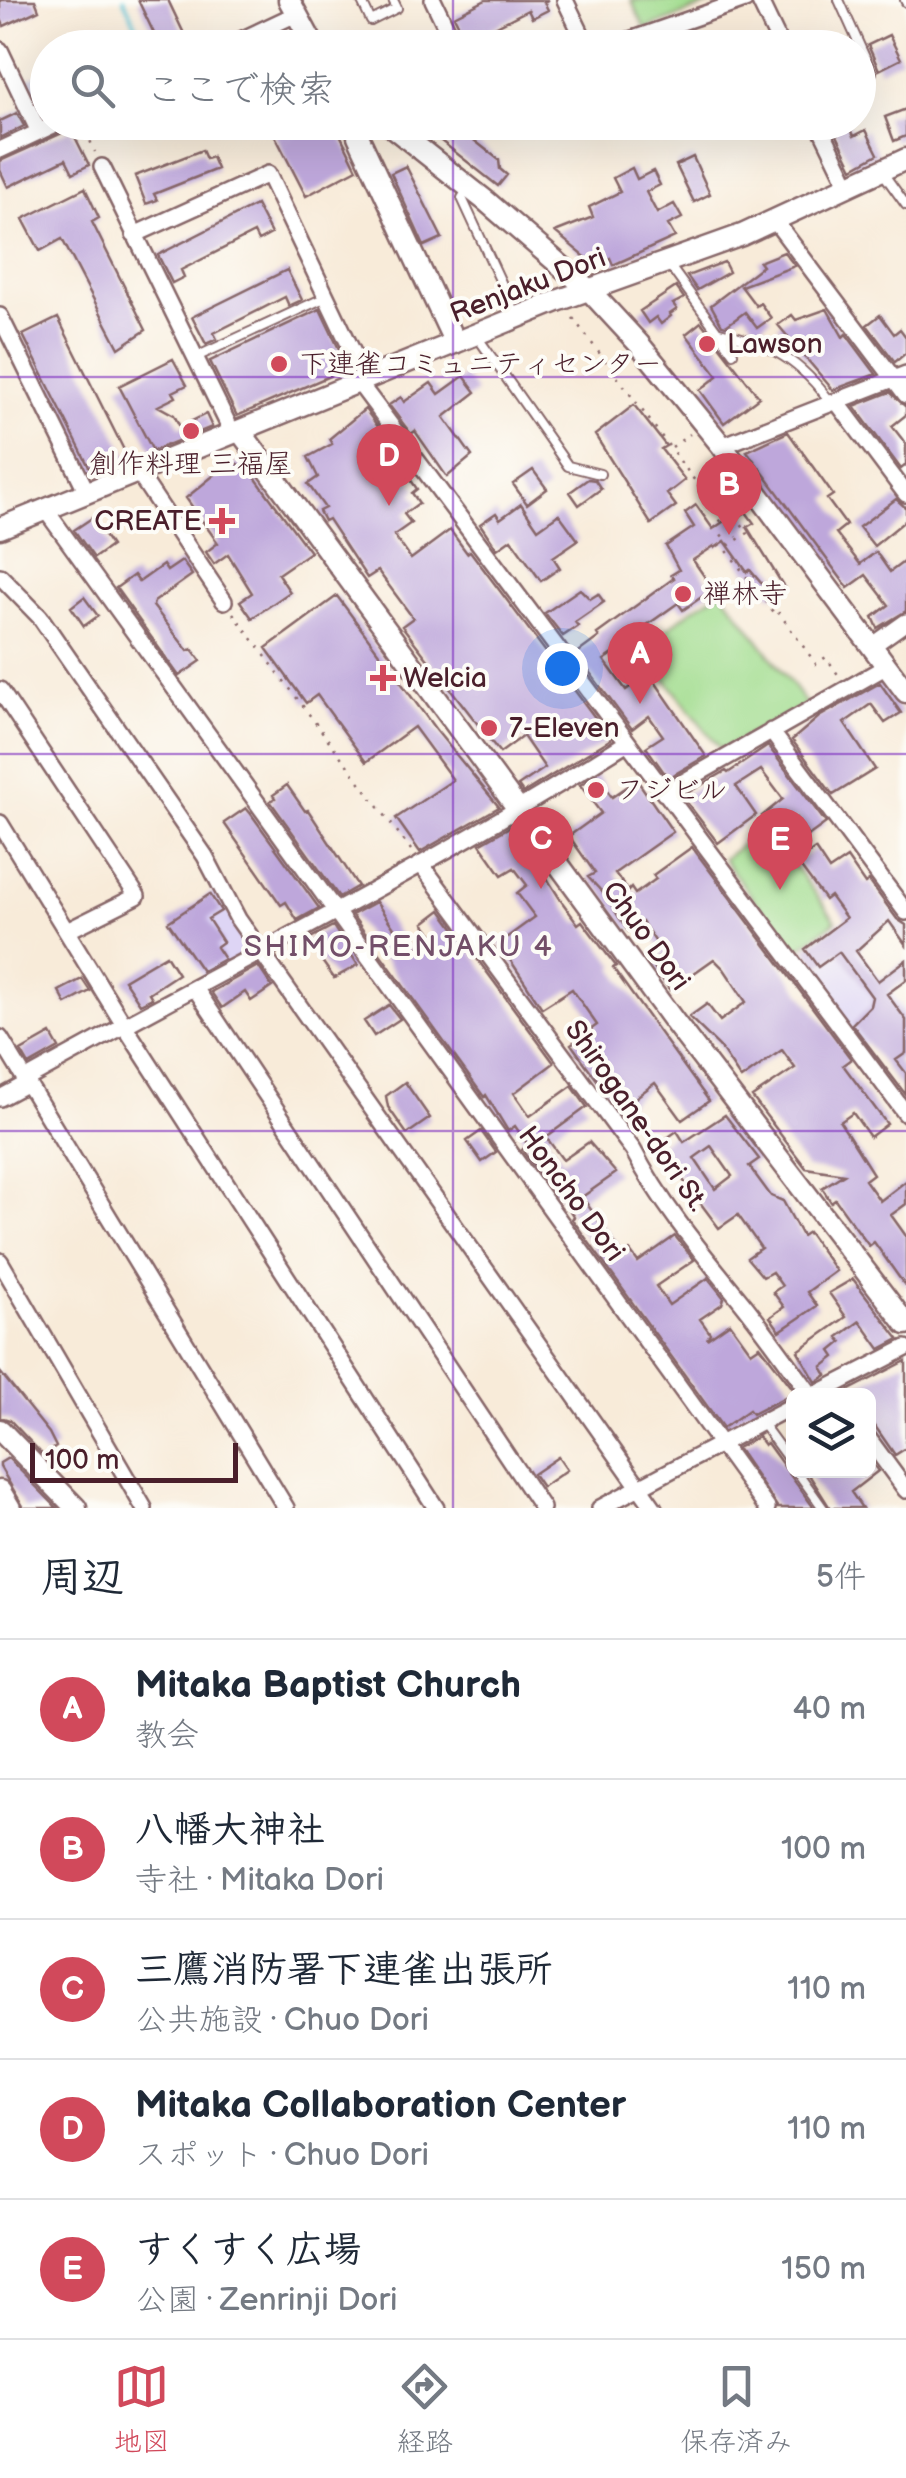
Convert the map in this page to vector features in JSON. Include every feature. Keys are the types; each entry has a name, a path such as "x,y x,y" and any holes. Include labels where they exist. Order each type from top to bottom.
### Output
{"main road":[{"path":"293,7 306,30"},
{"path":"360,140 455,343"},
{"path":"414,140 589,290 666,375 906,692"},
{"name":"Renjaku Dori","path":"0,528 517,317 774,221 906,159"},
{"name":"Chuo Dori","path":"237,432 676,1024 906,1324"},
{"path":"0,1430 76,1508"},
{"path":"0,1491 10,1508"}],"street":[{"path":"432,0 447,30"},
{"path":"565,0 579,30"},
{"path":"659,30 746,0"},
{"path":"760,0 774,30"},
{"path":"254,30 293,7"},
{"path":"0,50 30,113"},
{"path":"0,150 30,136"},
{"path":"827,140 848,184"},
{"path":"102,166 194,358 237,432"},
{"path":"134,235 268,174 328,296 363,381 626,743 906,1114"},
{"path":"774,221 900,376 906,395"},
{"path":"0,316 88,492"},
{"path":"722,446 900,376"},
{"path":"835,403 906,494"},
{"path":"138,471 224,601"},
{"name":"Honcho Dori","path":"45,509 767,1508"},
{"path":"0,576 40,617 206,856 238,919 654,1508"},
{"path":"872,646 906,622"},
{"path":"664,793 887,666"},
{"path":"0,690 137,896 67,931"},
{"path":"771,730 906,912"},
{"path":"0,1098 124,1025 519,810 626,743"},
{"path":"0,822 124,1025 436,1508"},
{"name":"Shirogane-dori St.","path":"421,864 634,1150 648,1180 720,1279 742,1301 807,1388"},
{"path":"195,988 542,1508"},
{"path":"0,1038 286,1508"},
{"path":"0,1261 144,1508"},
{"path":"840,1388 906,1348"},
{"path":"600,1508 786,1409"},
{"path":"876,1449 906,1490"}],"lane":[{"path":"361,0 371,21 397,8 394,0"},
{"path":"839,0 853,30"},
{"path":"880,170 906,206"},
{"path":"468,187 462,198 517,317"},
{"path":"668,262 734,353"},
{"path":"194,358 328,296"},
{"path":"718,332 754,339 790,360 811,375 835,403"},
{"path":"476,335 568,466 600,474"},
{"path":"760,1421 786,1457"},
{"path":"801,1478 823,1508"}],"path":[{"path":"90,140 102,166"},
{"path":"573,318 739,539"},
{"path":"671,448 693,432"},
{"path":"729,546 714,525 733,512 748,533 729,546 725,548 776,616 780,613 816,664 826,656 848,689"},
{"path":"224,601 421,864"}],"shaded area":[{"path":"30,78 30,99 23,81"},
{"path":"30,105 30,132 0,148 0,120"},
{"path":"214,891 255,950 205,979 168,922"},
{"path":"855,943 906,1013 859,1047 808,977"}],"green space":[{"path":"631,0 721,0 645,29"},
{"path":"722,591 807,705 721,750 642,649"},
{"path":"765,827 836,921 794,952 723,859"}],"building":[{"path":"0,0 35,0 39,10 4,26"},
{"path":"138,0 168,0 182,30 152,30"},
{"path":"486,0 548,0 544,2 548,10 532,18 528,10 489,30 461,30 454,16"},
{"path":"889,35 901,59 879,70 876,41"},
{"path":"906,109 906,136 894,141 885,117"},
{"path":"17,113 24,126 0,138 0,121"},
{"path":"47,140 76,140 89,165 73,173 66,159 8,187 0,161"},
{"path":"277,140 343,140 357,169 306,196"},
{"path":"440,140 474,140 499,160 500,169 507,175 498,186"},
{"path":"839,140 871,140 878,154 853,168"},
{"path":"202,150 206,159 212,157 217,169 154,194 157,200 146,204 135,176"},
{"path":"693,157 710,194 694,202 676,165"},
{"path":"406,166 442,238 424,246 391,173"},
{"path":"632,168 637,179 653,171 660,185 646,192 657,213 674,204 682,218 668,225 675,237 613,265 610,258 596,266 555,232 593,217 589,207 620,192 613,178"},
{"path":"85,188 99,218 92,222 146,330 119,348 62,239 40,251 23,219"},
{"path":"256,205 271,234 258,241 254,233 181,270 184,277 172,283 158,255"},
{"path":"784,252 795,266 741,286 771,318 757,328 745,312 722,325 711,305 762,266 759,262"},
{"path":"724,262 729,272 697,290 687,276"},
{"path":"287,270 302,300 289,306 285,297 214,333 217,339 206,344 192,317"},
{"path":"676,287 684,298 673,304 677,309 661,324 656,317 648,323 640,311"},
{"name":"下連雀コミュニティセンター","path":"320,309 348,368 237,416 210,361"},
{"path":"827,309 843,337 846,334 876,374 833,390 778,325 792,315 796,320"},
{"path":"880,315 894,334 900,329 906,337 906,353 895,362 867,325"},
{"path":"58,318 129,460 93,475 23,335"},
{"path":"701,322 759,397 724,423 700,390 718,376 686,334"},
{"path":"173,359 187,385 173,392 176,397 158,406 174,415 180,427 206,414 212,427 153,451 119,386"},
{"path":"464,376 476,392 444,417 472,456 447,477 415,431 411,434 389,405 401,397 404,402 431,383 439,394"},
{"path":"890,392 906,407 906,415 892,426 906,444 906,465 901,469 854,406"},
{"path":"634,405 666,446 661,449 685,480 667,494 676,506 651,524 595,435"},
{"path":"365,409 392,446 376,457 389,477 402,467 417,489 412,493 419,503 404,514 411,523 394,535 411,559 450,530 467,553 470,551 611,739 523,793 518,786 545,768 523,736 500,753 402,626 413,618 378,571 367,578 319,511 325,508 308,484 318,477 308,457 332,444 329,439"},
{"path":"788,432 833,495 827,499 846,525 836,533 860,564 876,552 890,572 906,560 906,611 878,628 873,617 889,605 866,575 848,588 747,451"},
{"path":"229,463 251,472 310,552 278,574 290,592 252,618 240,601 252,593 228,554 214,564 206,552 218,543 186,498"},
{"path":"533,470 547,489 527,504 513,484"},
{"path":"588,479 595,480 601,489 579,505 570,492"},
{"path":"896,499 906,508 906,520 874,546 859,527"},
{"path":"521,504 538,529 559,514 578,540 553,557 560,568 541,581 511,539 497,549 480,524 496,513 500,519"},
{"path":"696,505 713,529 733,515 735,519 746,512 754,523 747,527 784,587 772,596 750,570 747,572 725,541 693,560 713,589 683,610 678,603 604,660 626,690 649,673 706,756 668,778 646,747 663,736 649,716 632,729 576,654 674,578 671,575 679,570 666,546 694,527 685,513"},
{"path":"92,518 111,546 94,558 74,530"},
{"path":"182,561 192,575 153,606 188,651 192,649 201,661 179,676 116,588 134,575 139,582 163,565 167,571"},
{"path":"580,589 590,599 598,594 604,602 575,622 578,626 563,636 545,613"},
{"path":"337,596 436,730 499,807 420,852 396,818 453,780 414,727 366,762 317,695 306,703 266,648"},
{"path":"84,597 98,616 84,626 71,607"},
{"path":"880,683 901,713 885,723 871,704 844,723 875,769 833,795 792,740 819,717"},
{"path":"768,746 826,823 808,836 796,818 775,833 762,816 783,799 761,770 736,786 756,815 718,843 682,796 728,773"},
{"path":"596,775 612,797 637,780 673,832 615,873 628,891 631,888 635,894 656,879 653,875 692,847 851,1059 843,1065 887,1124 870,1137 853,1113 840,1122 873,1174 865,1180 880,1201 906,1181 906,1204 891,1215 906,1236 906,1287 874,1242 869,1246 835,1199 831,1202 822,1188 844,1174 806,1168 752,1097 795,1068 782,1050 741,1079 719,1046 689,1017 707,1004 720,1021 746,1002 724,969 714,959 670,990 651,963 664,954 642,922 628,931 588,877 595,873 569,836 601,813 580,785"},
{"path":"287,785 358,886 339,897 270,801"},
{"path":"246,808 319,908 297,920 286,902 281,905 224,823"},
{"path":"513,825 562,902 578,924 582,921 616,966 613,968 709,1101 682,1120 655,1083 619,1110 571,1044 597,1025 572,989 542,1008 499,943 535,917 517,893 527,885 514,868 502,875 480,844"},
{"path":"815,849 829,870 847,858 865,884 869,881 897,919 906,925 906,945 889,921 856,951 878,981 906,960 906,980 887,994 906,1020 906,1053 896,1060 906,1073 906,1095 852,1024 870,1006 872,997 839,952 818,967 805,949 846,918 830,896 825,900 797,862"},
{"path":"210,894 221,911 208,919 223,942 216,947 224,959 202,971 168,922"},
{"path":"376,902 411,953 434,936 424,923 441,910 554,1063 514,1093 530,1116 572,1086 587,1107 546,1137 563,1160 589,1142 616,1173 582,1197 624,1256 630,1251 638,1262 675,1236 694,1260 656,1286 669,1305 708,1278 724,1298 722,1304 700,1319 710,1333 707,1339 730,1323 751,1352 760,1346 792,1388 786,1388 786,1397 752,1414 749,1410 723,1428 572,1219 555,1189 552,1191 522,1150 528,1145 515,1126 508,1131 486,1095 352,915"},
{"path":"333,926 358,965 334,978 307,940"},
{"path":"166,955 178,974 149,993 152,998 140,1004 124,980"},
{"path":"258,966 272,987 251,1001 245,992 222,1008 211,992"},
{"path":"82,979 90,991 66,1004 59,991"},
{"path":"389,1005 400,1019 374,1036 364,1021"},
{"path":"51,1034 59,1048 29,1065 21,1051"},
{"path":"405,1082 430,1118 407,1134 388,1107 386,1096"},
{"path":"725,1115 759,1159 749,1166 771,1196 783,1201 802,1236 808,1232 836,1271 807,1292 817,1306 780,1331 770,1317 784,1307 773,1292 782,1286 772,1272 763,1277 747,1258 761,1248 738,1215 719,1228 657,1145 677,1131 684,1142","holes":["711,1146 732,1176 715,1189 694,1158"]},
{"path":"481,1131 496,1152 482,1162 467,1141"},
{"path":"853,1279 899,1339 880,1349 860,1321 838,1337 842,1342 831,1351 835,1357 822,1367 827,1375 816,1382 798,1351 846,1317 829,1293"},
{"path":"906,1361 906,1448 895,1455 876,1428 876,1388 854,1388"},
{"path":"0,1372 49,1433 56,1447 44,1456 10,1420 0,1417"},
{"path":"758,1437 764,1445 767,1443 786,1469 786,1478 792,1478 814,1508 778,1508 737,1448"},
{"path":"558,1457 567,1470 542,1487 533,1474"},
{"path":"8,1458 57,1508 24,1508 0,1467"},
{"path":"811,1478 869,1478 851,1492 862,1508 830,1508"}],"waterway":[{"path":"124,0 138,30"}],"place":[{"name":"Lawson","path":"707,344"},
{"name":"下連雀コミュニティセンター","path":"279,364"},
{"name":"創作料理 三福屋","path":"191,431"},
{"name":"Mitaka Collaboration Center","path":"389,506"},
{"name":"CREATE","path":"222,521"},
{"name":"八幡大神社","path":"729,535"},
{"name":"禅林寺","path":"683,594"},
{"name":"Welcia","path":"383,678"},
{"name":"Mitaka Baptist Church","path":"640,704"},
{"name":"7-Eleven","path":"489,728"},
{"name":"フジビル","path":"596,790"},
{"name":"三鷹消防署下連雀出張所","path":"541,889"},
{"name":"すくすく広場","path":"780,890"}],"district":[{"name":"SHIMO-RENJAKU 4","path":"399,947"}]}
